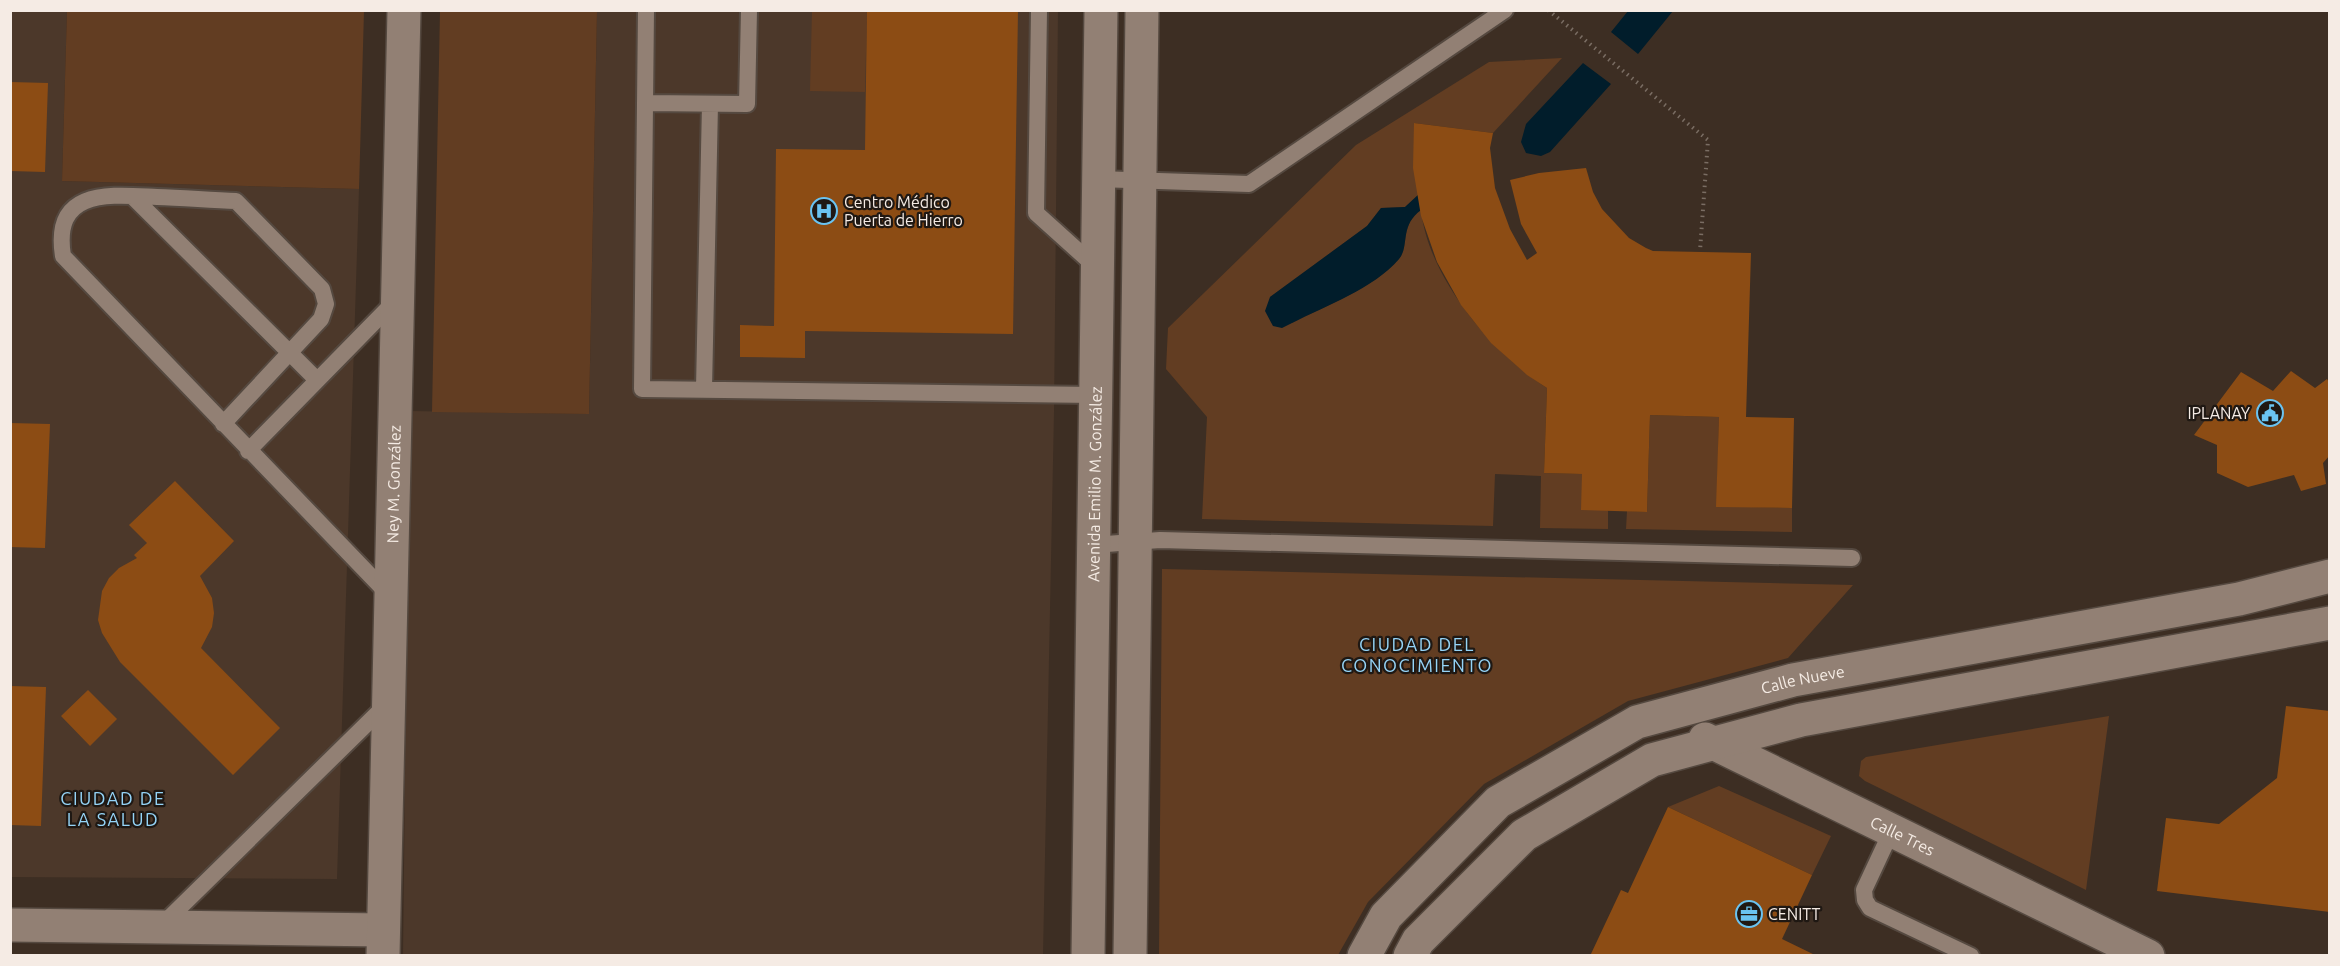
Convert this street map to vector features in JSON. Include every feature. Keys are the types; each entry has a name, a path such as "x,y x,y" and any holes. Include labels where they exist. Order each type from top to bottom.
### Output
{"street":[{"name":"Ney M. González","path":"383,943 404,10"},
{"name":"Avenida Emilio M. González","path":"1088,952 1101,10"},
{"path":"1088,952 1130,952 1142,10"},
{"name":"Calle Nueve","path":"1364,956 1386,916 1498,802 1637,722 1793,680 2239,599 2330,576"},
{"path":"1410,956 1418,941 1524,835 1652,760 1802,720 2330,623"},
{"name":"Calle Tres","path":"1658,716 2148,956"},
{"path":"10,925 160,927 383,943"}],"lane":[{"path":"646,10 642,389 1096,394"},
{"path":"645,104 747,104 749,10"},
{"path":"1039,10 1036,213 1097,268"},
{"path":"1098,178 1249,184 1505,10"},
{"path":"704,389 710,104"},
{"path":"223,424 321,319 325,312 326,297 322,289 236,201 104,195 78,204 69,214 63,226 61,241 63,256 248,451 391,596"},
{"path":"132,196 317,380"},
{"path":"248,451 397,298"},
{"path":"1093,544 1160,540 1852,558"},
{"path":"160,927 388,703"},
{"path":"1892,830 1864,890 1865,900 1870,908 1971,956"}],"path":[{"path":"1548,10 1708,140 1700,251"}],"shaded area":[{"path":"11,11 67,11 62,181 359,189 337,879 11,877"},
{"path":"67,11 364,11 359,189 62,181"},
{"path":"440,11 597,11 589,414 432,412"},
{"path":"597,11 1058,11 1054,412 1043,955 403,956 409,411 589,414"},
{"path":"812,11 867,11 865,92 810,91"},
{"path":"1562,58 1493,133 1414,123 1418,195 1405,207 1381,208 1367,226 1270,297 1292,323 1363,287 1399,259 1404,248 1407,229 1414,216 1421,210 1426,235 1449,287 1466,311 1505,355 1547,388 1544,473 1582,474 1608,511 1608,529 1540,528 1541,476 1495,474 1493,526 1202,519 1207,417 1166,369 1168,328 1356,145 1489,62"},
{"path":"1650,415 1719,417 1717,506 1792,508 1792,532 1626,529 1627,511 1647,512"},
{"path":"1162,569 1853,585 1788,658 1628,701 1484,784 1368,902 1338,955 1159,956"},
{"path":"2109,716 2086,890 1859,776 1861,761 1866,757"},
{"path":"1719,786 1831,836 1812,875 1668,807"}],"water":[{"path":"1628,11 1673,11 1638,54 1611,32"},
{"path":"1583,63 1611,84 1550,152 1541,156 1526,153 1521,142 1526,124"},
{"path":"1418,195 1421,210 1414,216 1407,229 1402,254 1388,270 1363,288 1334,303 1282,328 1273,326 1265,311 1270,297 1367,226 1381,208 1405,207"}],"building":[{"path":"867,10 1018,10 1013,334 805,331 805,358 740,357 740,325 774,326 776,149 865,150"},
{"path":"10,82 48,83 45,172 10,171"},
{"path":"1414,123 1493,133 1490,148 1495,188 1510,229 1527,260 1537,253 1521,224 1510,180 1539,173 1586,168 1593,192 1602,209 1629,238 1646,248 1653,251 1751,253 1746,417 1794,418 1792,508 1716,507 1719,417 1650,415 1647,512 1581,510 1582,474 1544,473 1547,388 1527,375 1491,343 1461,305 1437,262 1421,216 1413,168"},
{"name":"IPLANAY","path":"2291,371 2315,388 2327,379 2330,384 2330,455 2323,463 2326,484 2301,491 2294,475 2248,487 2217,473 2217,445 2194,435 2241,372 2273,391"},
{"path":"10,423 50,424 45,548 10,547"},
{"path":"175,481 234,541 200,576 212,598 214,613 212,627 201,648 280,728 233,775 120,662 102,633 98,620 102,591 109,578 119,568 137,558 134,555 147,543 129,525"},
{"path":"10,686 46,687 41,826 10,825"},
{"path":"88,690 117,719 90,746 61,716"},
{"path":"2286,706 2330,711 2330,912 2157,891 2166,818 2219,824 2277,778"},
{"path":"1668,807 1812,875 1782,939 1817,956 1590,956 1621,890 1628,893"}],"place":[{"name":"Centro Médico Puerta de Hierro","path":"824,211"},
{"name":"IPLANAY","path":"2270,413"},
{"name":"CENITT","path":"1749,914"}],"district":[{"name":"CIUDAD DEL CONOCIMIENTO","path":"1417,654"},
{"name":"CIUDAD DE LA SALUD","path":"113,808"}]}
